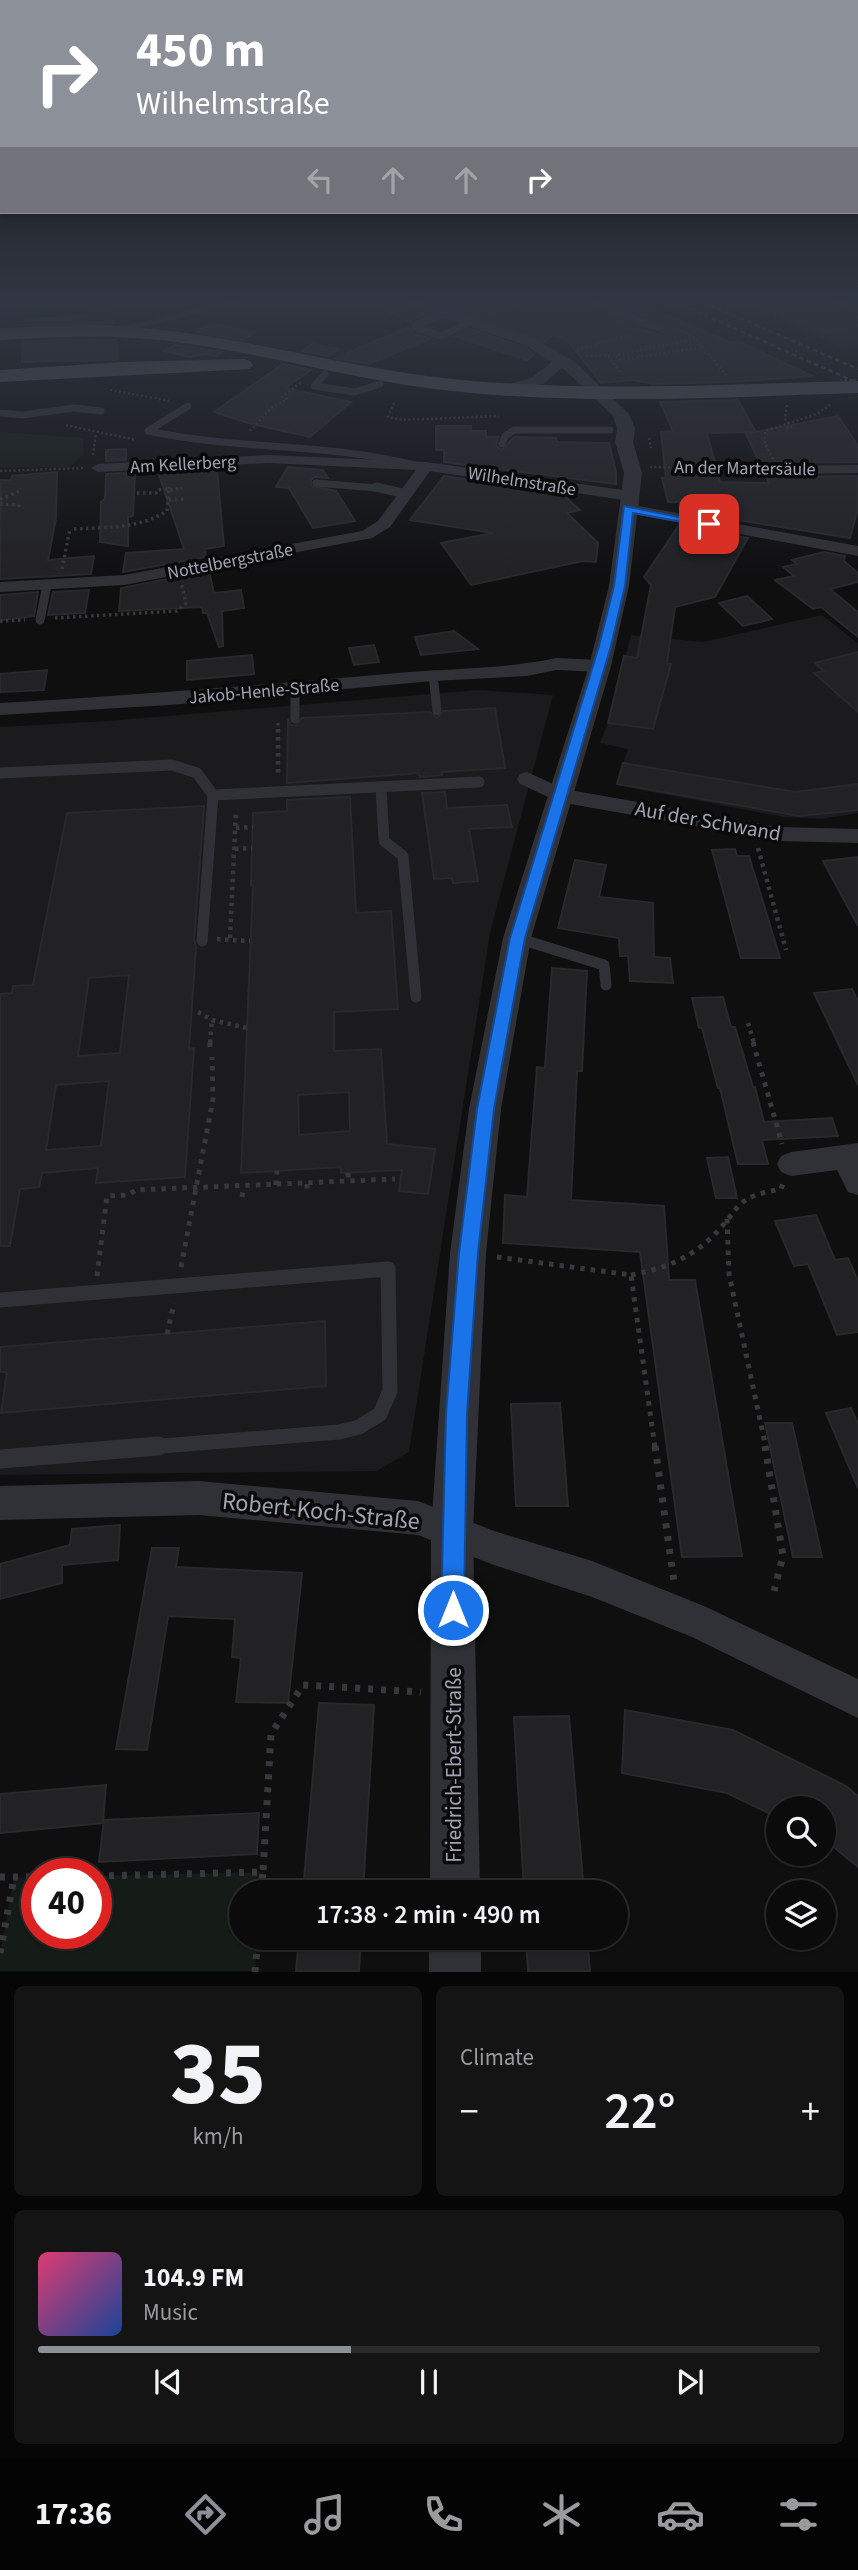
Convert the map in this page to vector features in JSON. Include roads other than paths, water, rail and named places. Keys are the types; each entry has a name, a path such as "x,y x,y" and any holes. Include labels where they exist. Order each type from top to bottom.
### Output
{"main road":[{"path":"451,394 594,397 688,394"},
{"path":"562,394 594,397"}],"street":[{"path":"592,394 610,430 624,442"},
{"name":"Friedrich-Ebert-Straße","path":"455,1880 453,1531 459,1367 468,1253 485,1109 517,938 598,672 619,586 631,467 624,442 626,429 623,418 594,397"},
{"name":"Wilhelmstraße","path":"268,459 421,466 629,502 858,551"},
{"name":"Am Kellerberg","path":"98,468 268,459"},
{"name":"Nottelbergstraße","path":"0,587 124,580 366,536 384,524 406,494 421,466"},
{"name":"An der Martersäule","path":"777,466 858,469"},
{"name":"Jakob-Henle-Straße","path":"0,709 294,697 433,675 527,670 598,672"},
{"name":"Auf der Schwand","path":"527,779 559,795 757,830 824,837 858,836"},
{"path":"791,1164 851,1156 858,1183"},
{"name":"Robert-Koch-Straße","path":"0,1503 199,1498 418,1518 494,1548 592,1579 679,1614 858,1699"},
{"path":"455,1950 455,1972"}],"lane":[{"name":"Wilhelmstraße","path":"188,406 148,431 227,443 344,451 421,466"},
{"path":"0,414 23,415 73,408 101,411"},
{"path":"502,444 505,436 514,430 610,430"},
{"path":"316,483 386,488 406,494"},
{"path":"41,620 53,584"},
{"path":"433,675 437,711"},
{"path":"294,697 295,719"},
{"path":"0,773 183,766 201,775 213,794 202,941"},
{"path":"213,794 479,782"},
{"path":"381,787 384,841 403,856 416,998"},
{"path":"517,938 604,965 606,985"},
{"path":"0,1459 339,1432 359,1427 380,1414 390,1391 388,1269 1,1300"}]}
